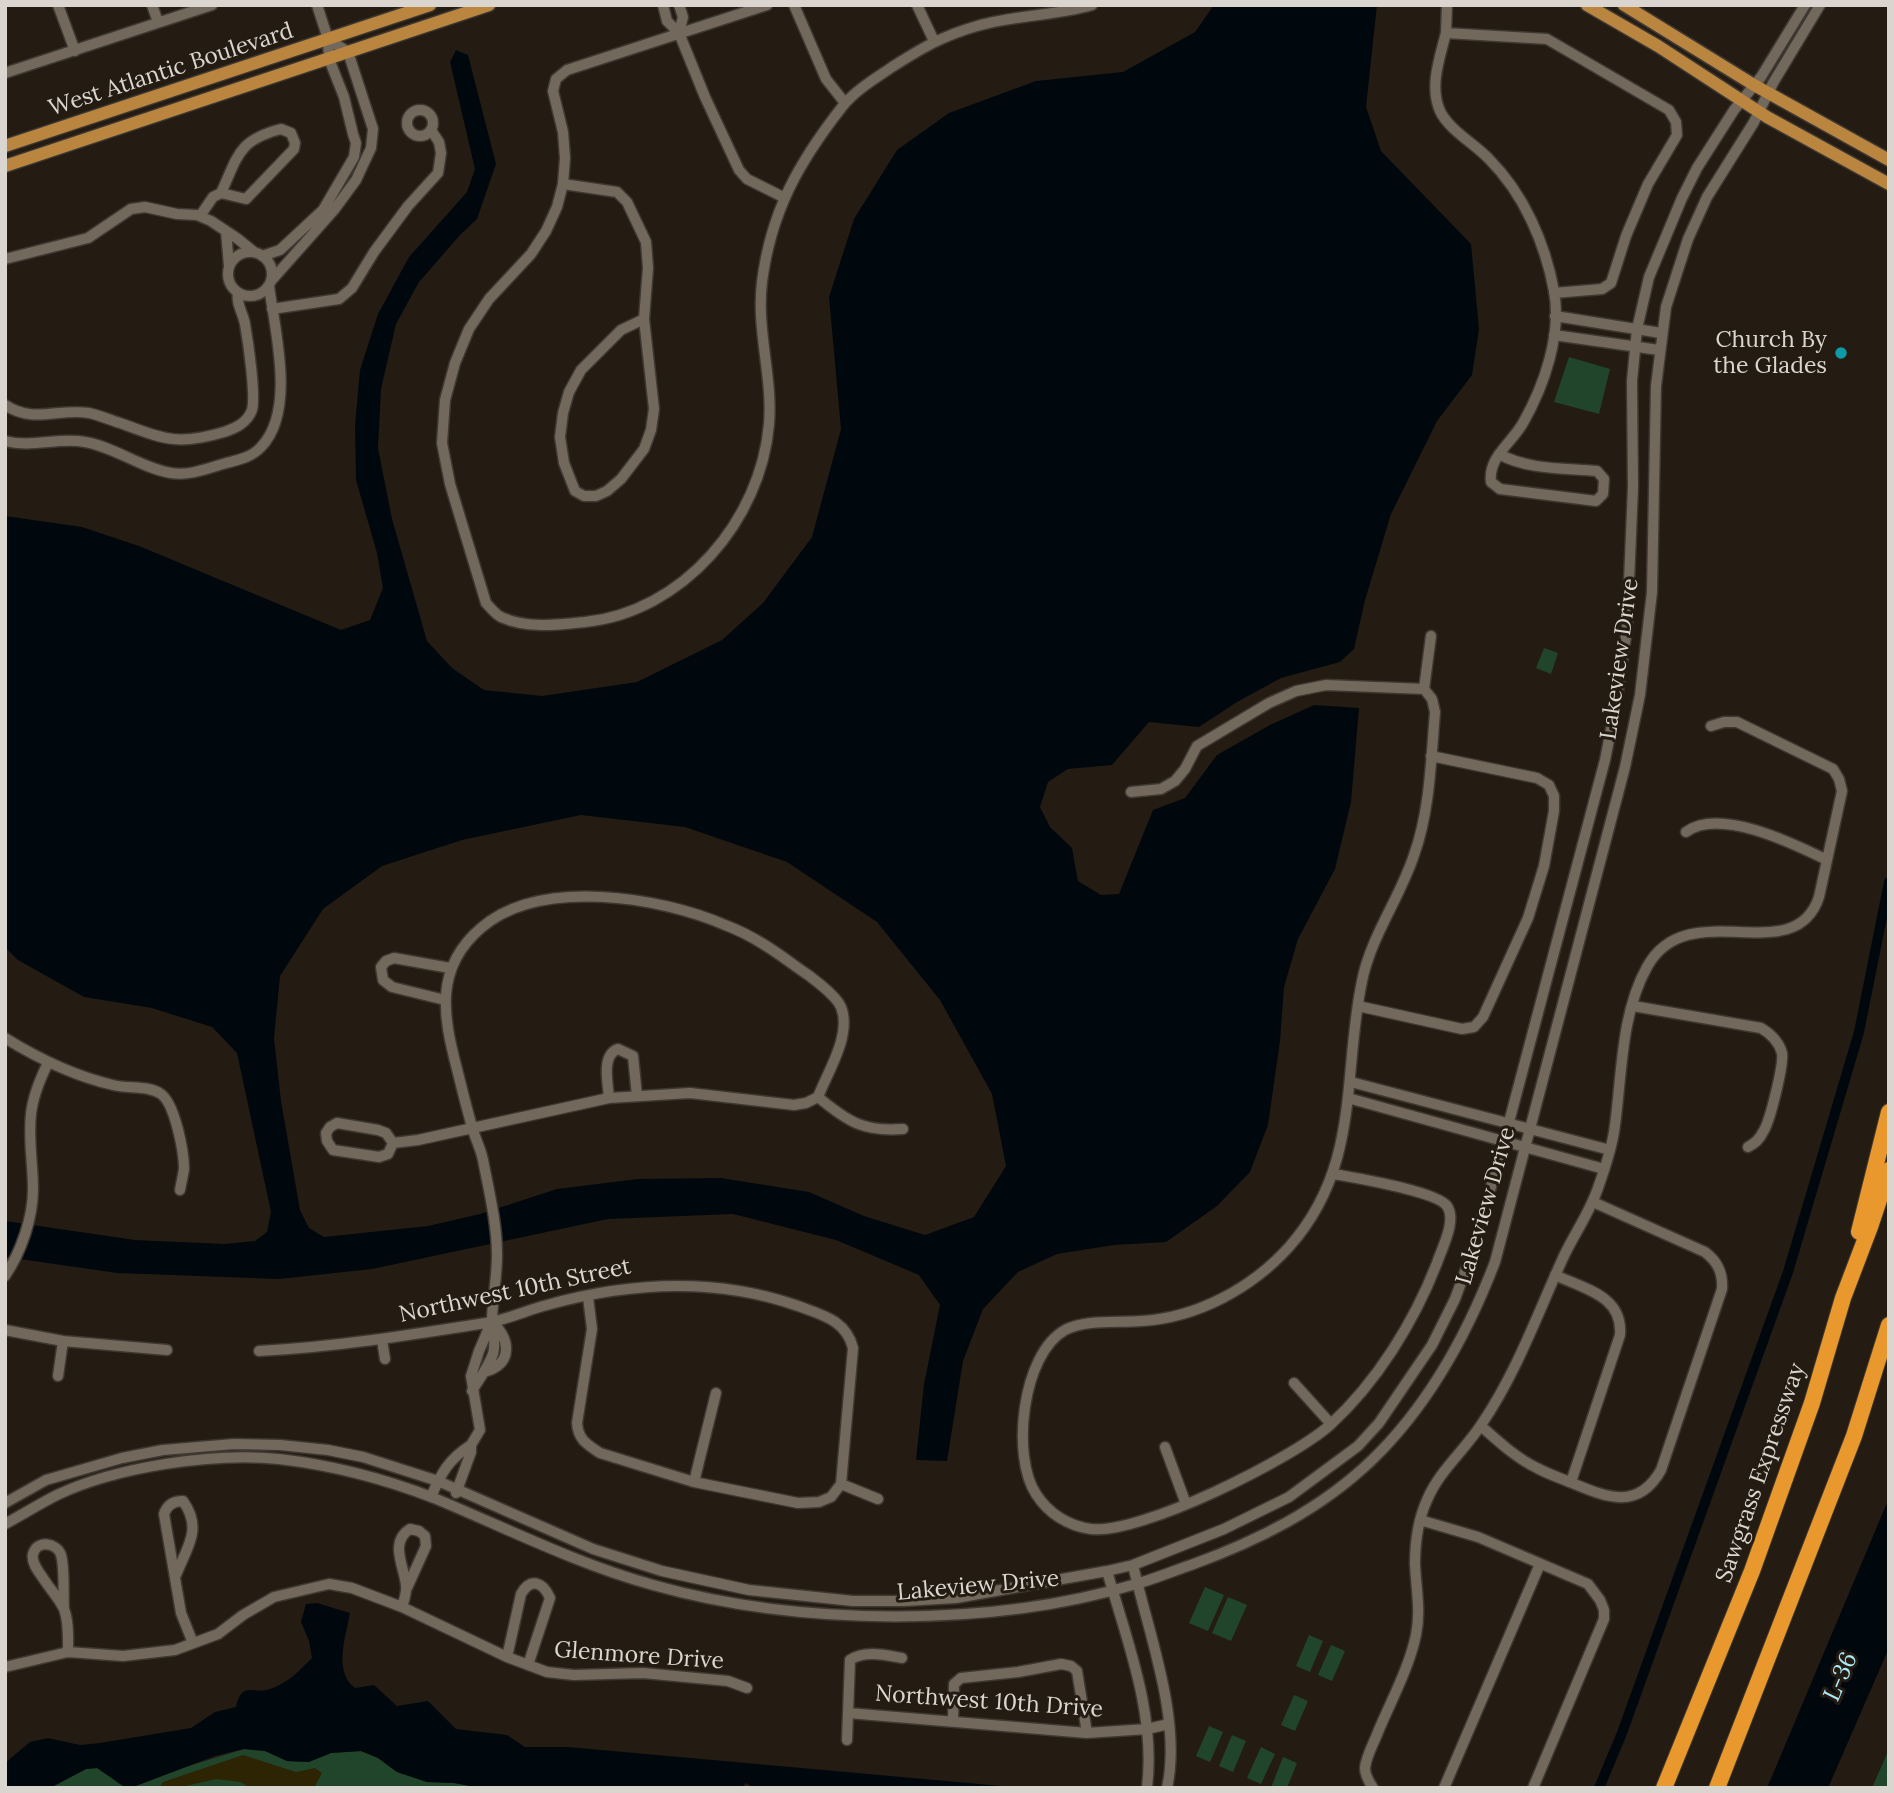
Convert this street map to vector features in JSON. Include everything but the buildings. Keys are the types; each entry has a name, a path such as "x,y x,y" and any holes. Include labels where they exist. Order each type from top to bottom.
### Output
{"highway":[{"path":"1843,1298 1889,1112"},
{"name":"Sawgrass Expressway","path":"1664,1788 1752,1571 1812,1403 1843,1298 1889,1170"},
{"path":"1717,1788 1854,1436 1889,1325"}],"main road":[{"name":"West Atlantic Boulevard","path":"5,146 430,5"},
{"name":"West Atlantic Boulevard","path":"5,166 489,5"},
{"path":"1587,5 1658,46 1742,101 1889,184"},
{"path":"1624,5 1754,85 1889,160"}],"street":[{"path":"58,5 75,51"},
{"path":"152,5 159,22"},
{"path":"5,73 212,5"},
{"path":"229,266 239,255 280,250 323,210 355,157 356,143 329,59 328,39 317,5"},
{"path":"663,5 667,20 680,33 705,97 739,170 747,179 783,197"},
{"path":"679,5 682,17 680,33"},
{"path":"767,5 567,70 556,79 552,92 563,132 565,158 563,184 552,219 531,254 489,299 469,329 455,363 445,400 442,443 450,484 486,603 499,616 519,622 554,625 593,621 629,611 660,597 694,572 727,537 748,501 762,464 769,424 769,385 762,335 762,283 770,239 783,197 809,153 845,103 883,73 934,41 979,25 1040,10 1092,5"},
{"path":"794,5 826,79 845,103"},
{"path":"917,5 934,41"},
{"path":"1447,5 1446,33 1435,79 1436,98 1441,113 1506,177 1535,227 1555,293 1554,335 1536,396 1522,425 1499,454 1489,469 1490,482 1500,489 1597,501 1603,494 1604,479 1597,471 1542,467 1513,461 1499,454"},
{"name":"Lakeview Drive","path":"5,1503 46,1480 82,1469 122,1458 193,1446 280,1445 328,1450 363,1457 438,1481 593,1549 662,1571 749,1590 801,1597 904,1601 956,1598 1133,1564 1224,1530 1289,1497 1358,1446 1379,1423 1432,1345 1455,1299 1474,1247 1609,738 1627,629 1635,346 1650,277 1682,198 1698,168 1805,5"},
{"name":"Lakeview Drive","path":"6,1522 58,1494 150,1467 217,1459 277,1459 340,1470 387,1482 431,1497 591,1565 653,1585 713,1599 787,1611 865,1617 1031,1607 1138,1584 1253,1540 1329,1497 1373,1460 1413,1414 1465,1334 1495,1262 1625,767 1640,695 1653,575 1656,386 1666,307 1707,197 1820,5"},
{"path":"1446,33 1547,39 1669,110 1676,122 1677,135 1648,184 1626,236 1611,283 1602,289 1555,293"},
{"path":"5,405 13,411 35,416 74,412 92,414 175,441 196,440 235,428 247,418 252,408 253,395 245,323 237,301 270,284 334,210 356,180 371,148 373,129 348,52 328,39"},
{"path":"200,216 213,197 221,193 241,151 250,140 281,129 291,133 294,149 246,200 221,193"},
{"path":"226,231 229,281 248,295 271,307 339,299 352,288 374,252 408,206 438,173 441,153 439,142 431,130"},
{"path":"563,184 617,192 627,202 646,242 648,268 644,319 654,409 651,430 643,449 621,479 607,491 596,496 584,496 575,491 564,463 561,437 563,413 569,392 581,370 621,330 644,319"},
{"path":"5,259 88,238 131,209 145,207 200,216 258,254 272,270 271,307 281,407 270,436 261,448 243,460 182,474 167,473 86,442 39,444 5,441"},
{"path":"1555,316 1661,332"},
{"path":"1554,335 1659,350"},
{"path":"1334,1174 1438,1198 1449,1208 1451,1219 1442,1250 1414,1313 1362,1393 1308,1443 1244,1478 1134,1524 1111,1530 1089,1529 1066,1522 1045,1508 1032,1489 1023,1463 1023,1428 1032,1378 1040,1357 1052,1341 1066,1329 1108,1322 1147,1321 1189,1312 1223,1298 1261,1275 1291,1245 1315,1212 1334,1174 1351,1082 1362,977 1416,850 1435,712 1432,699 1424,689 1431,636"},
{"path":"1131,792 1161,789 1175,781 1197,746 1269,703 1296,691 1326,685 1424,689"},
{"path":"1373,1788 1367,1777 1367,1758 1416,1636 1419,1616 1415,1565 1420,1520 1427,1499 1439,1478 1481,1426 1529,1336 1576,1230 1593,1202 1614,1134 1621,1058 1633,1006 1646,967 1664,946 1674,939 1715,931 1773,932 1798,926 1815,909 1842,791 1839,779 1833,769 1819,760 1737,722 1711,726"},
{"path":"1358,1006 1462,1029 1474,1027 1483,1017 1528,918 1544,866 1554,811 1554,796 1549,785 1537,778 1431,756"},
{"path":"1686,832 1707,822 1762,831 1827,860"},
{"path":"1580,854 1601,860"},
{"path":"393,1143 472,1129 609,1098 690,1093 794,1105 806,1103 818,1097 842,1036 844,1019 840,1004 809,975 771,948 727,925 688,911 649,902 601,897 567,898 506,911 481,928 450,968 445,999 446,1026 472,1129 482,1156 490,1199 497,1252 492,1322 471,1376 480,1430 471,1444 454,1456 431,1497"},
{"path":"445,999 392,987 383,980 381,967 394,957 450,968"},
{"path":"1633,1006 1761,1028 1771,1035 1778,1044 1783,1064 1765,1130 1757,1142 1748,1147"},
{"path":"5,1038 48,1063 116,1086 151,1090 161,1094 173,1111 184,1168 180,1191"},
{"path":"609,1098 608,1059 613,1051 618,1049 632,1056 637,1096"},
{"path":"8,1272 29,1218 33,1193 29,1141 31,1111 36,1089 48,1063"},
{"path":"1351,1082 1610,1150"},
{"path":"818,1097 848,1120 880,1131 903,1129"},
{"path":"1348,1098 1604,1168"},
{"path":"337,1123 378,1130 386,1133 393,1143 388,1153 379,1157 333,1150 327,1141 326,1133 337,1123"},
{"path":"1481,1426 1522,1460 1604,1496 1620,1498 1638,1494 1655,1481 1661,1471 1722,1289 1723,1278 1713,1258 1705,1252 1593,1202"},
{"path":"1555,1275 1605,1298 1614,1306 1620,1326 1620,1335 1571,1482"},
{"name":"Northwest 10th Street","path":"259,1351 320,1348 492,1322 548,1304 617,1289 652,1285 738,1290 785,1302 833,1319 843,1327 850,1338 853,1348 841,1484"},
{"path":"588,1297 592,1329 578,1413 578,1435 587,1445 600,1453 694,1482 798,1503 819,1502 831,1497 841,1484 878,1499"},
{"path":"472,1391 484,1372 498,1365 505,1354 506,1346 500,1330 492,1322"},
{"path":"5,1330 63,1341 167,1350"},
{"path":"382,1340 385,1359"},
{"path":"58,1376 63,1341"},
{"path":"1294,1382 1331,1424"},
{"path":"694,1482 716,1392"},
{"path":"451,1506 471,1452 471,1444"},
{"path":"1165,1447 1186,1504"},
{"path":"1318,1477 1329,1497"},
{"path":"176,1576 192,1536 194,1522 183,1501 172,1503 164,1514 181,1614 193,1643"},
{"path":"1420,1520 1478,1537 1588,1584 1600,1600 1604,1619 1533,1788"},
{"path":"402,1607 407,1588 426,1546 425,1536 419,1531 404,1533 398,1547 407,1588"},
{"path":"64,1609 34,1565 32,1555 36,1548 42,1545 56,1546 61,1555 68,1652"},
{"path":"1133,1564 1161,1670 1169,1724 1170,1776 1167,1788"},
{"path":"1444,1788 1540,1564"},
{"path":"1107,1571 1138,1675 1146,1729 1149,1774 1147,1788"},
{"name":"Glenmore Drive","path":"507,1657 521,1594 526,1586 533,1582 540,1583 550,1598 528,1665"},
{"name":"Glenmore Drive","path":"5,1667 68,1652 123,1656 175,1650 218,1634 274,1597 329,1584 352,1588 402,1607 507,1657 547,1672 574,1675 643,1673 728,1681 747,1688"},
{"path":"847,1740 850,1660 859,1655 902,1658"},
{"path":"953,1720 954,1684 961,1678 1061,1664 1071,1666 1077,1671 1087,1732"},
{"name":"Northwest 10th Drive","path":"848,1713 1087,1732 1146,1729 1169,1724"}],"green space":[{"path":"1569,357 1610,369 1599,414 1554,402"},
{"path":"1544,648 1558,653 1551,674 1536,668"},
{"path":"1205,1587 1224,1595 1208,1631 1189,1623"},
{"path":"1228,1597 1247,1605 1231,1641 1212,1633"},
{"path":"1309,1635 1323,1641 1310,1672 1296,1666"},
{"path":"1331,1645 1345,1651 1332,1681 1318,1675"},
{"path":"1294,1695 1308,1701 1295,1731 1281,1725"},
{"path":"1209,1726 1223,1732 1210,1762 1196,1756"},
{"path":"1232,1735 1246,1741 1233,1772 1219,1766"},
{"path":"1261,1747 1275,1754 1261,1784 1247,1778"},
{"path":"244,1749 265,1751 287,1761 308,1762 331,1753 361,1751 378,1758 397,1772 427,1782 481,1788 50,1788 86,1769 98,1768 123,1786"},
{"path":"1889,1749 1889,1788 1872,1788"},
{"path":"1283,1757 1297,1763 1287,1788 1271,1788"}],"sand":[{"path":"243,1755 296,1772 315,1768 322,1773 314,1788 251,1788 240,1782 216,1779 177,1788 159,1788 163,1782"}],"water":[{"path":"1214,5 1377,5 1366,107 1381,151 1471,244 1479,329 1472,375 1437,421 1391,514 1365,600 1354,649 1340,662 1281,678 1199,727 1149,722 1112,765 1068,769 1048,782 1040,807 1050,827 1072,848 1078,881 1101,895 1119,894 1153,810 1185,798 1217,755 1270,725 1314,705 1359,708 1351,802 1335,869 1298,939 1284,987 1280,1041 1268,1125 1250,1172 1217,1206 1166,1242 1114,1245 1057,1254 1018,1272 983,1309 963,1361 947,1461 916,1460 924,1384 940,1305 919,1275 836,1240 733,1214 608,1219 372,1269 279,1279 117,1273 5,1257 5,1221 135,1240 224,1244 255,1241 267,1232 271,1212 237,1053 212,1027 152,1008 84,997 18,960 5,947 5,516 82,527 139,546 341,630 370,620 383,588 377,553 356,480 355,425 360,370 378,314 409,257 467,192 475,169 450,62 456,50 468,55 496,164 477,219 419,282 396,324 381,389 378,448 392,519 427,641 452,668 484,690 542,696 637,682 722,640 763,603 812,537 841,429 829,297 854,219 897,150 949,113 1036,81 1123,72 1195,32","holes":["581,815 685,827 787,862 877,922 940,1000 992,1094 1006,1166 974,1217 925,1235 864,1216 809,1192 721,1178 638,1179 557,1189 480,1214 428,1226 324,1237 309,1228 300,1210 281,1101 274,1038 280,976 323,909 382,866 462,840"]},
{"name":"L-36","path":"1889,1498 1889,1648 1828,1788 1767,1788"},
{"path":"317,1603 350,1613 343,1663 344,1673 355,1688 374,1685 397,1706 428,1701 456,1729 507,1735 525,1747 568,1747 1024,1788 754,1788 746,1783 741,1788 481,1788 427,1782 397,1772 378,1758 361,1751 331,1753 309,1762 287,1761 265,1751 244,1749 215,1756 136,1786 123,1786 97,1768 86,1769 50,1788 5,1788 5,1763 30,1742 48,1738 80,1745 191,1728 215,1712 236,1707 238,1699 245,1691 270,1689 282,1683 312,1658 301,1622 306,1604"}],"waterway":[{"path":"1599,1788 1622,1733 1788,1272 1859,1032 1889,882"}],"place":[{"name":"Church By the Glades","path":"1841,353"}]}
